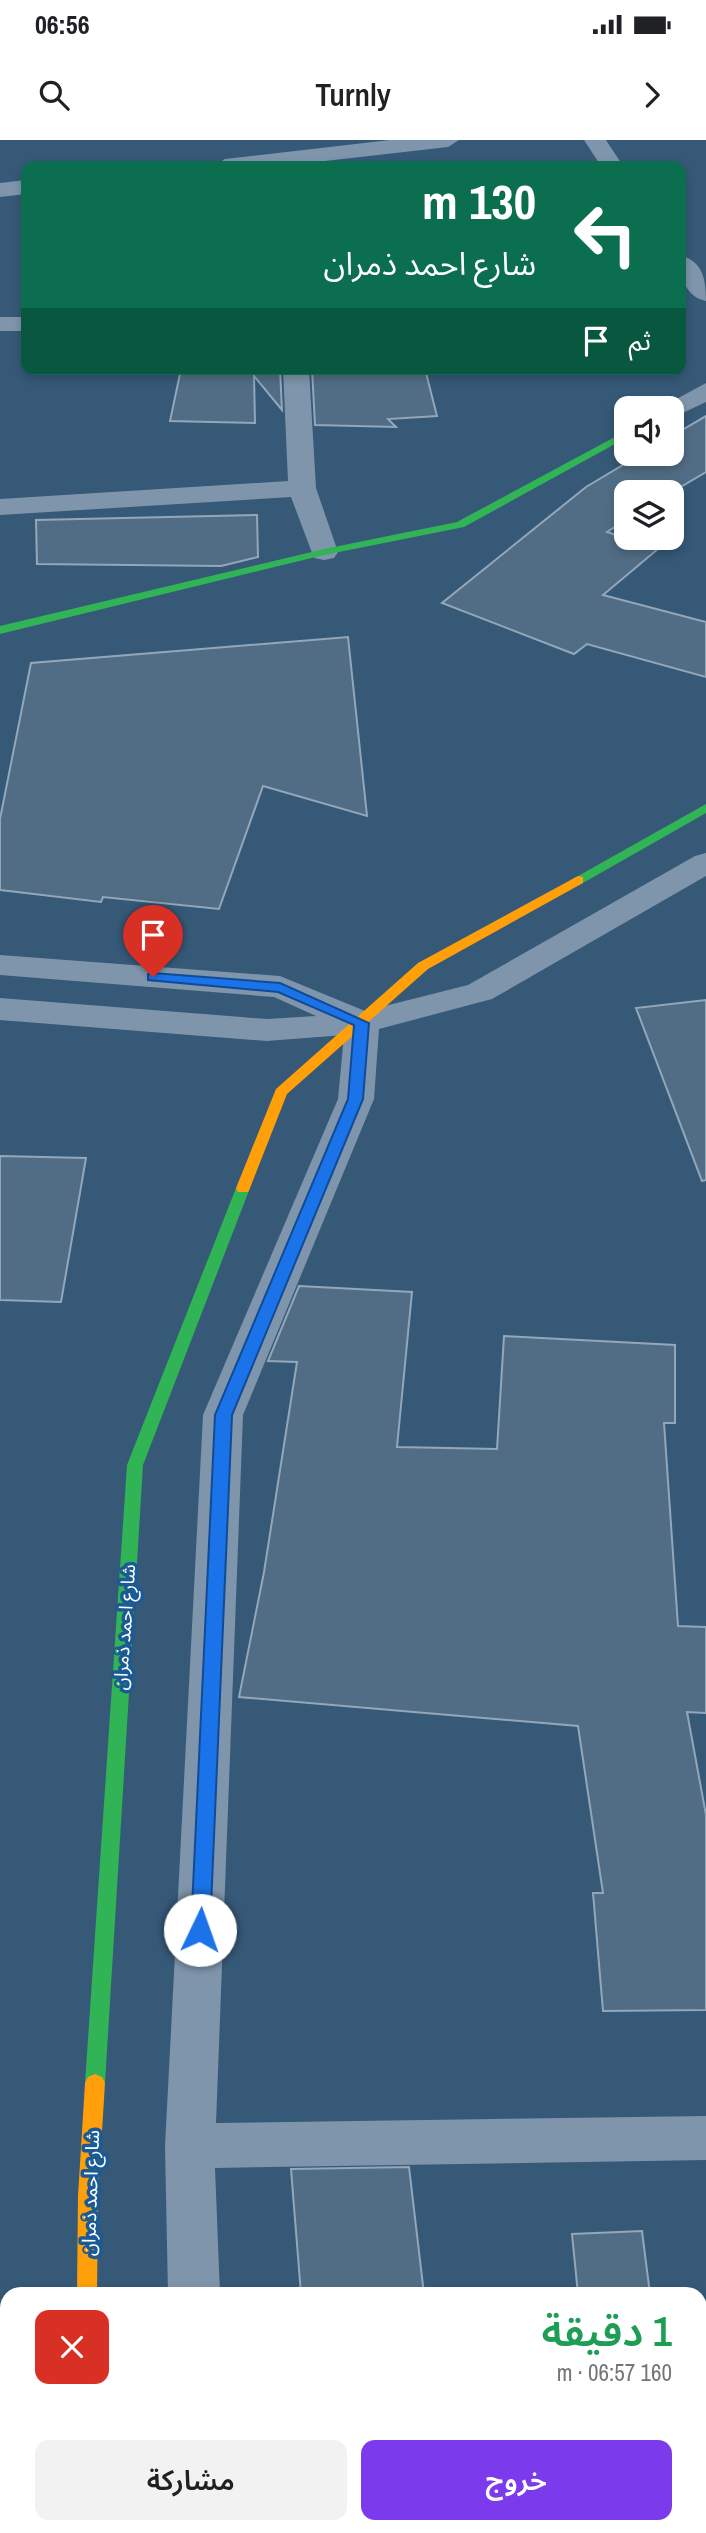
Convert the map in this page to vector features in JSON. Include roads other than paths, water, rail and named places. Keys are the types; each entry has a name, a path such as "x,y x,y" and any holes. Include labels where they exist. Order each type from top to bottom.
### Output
{"street":[{"path":"305,161 448,140"},
{"path":"595,140 609,161"},
{"path":"0,190 21,188"},
{"path":"686,269 706,294"},
{"path":"0,324 21,324"},
{"path":"296,375 302,488 324,552"},
{"path":"684,403 706,391"},
{"path":"0,630 324,552 460,525 614,441"},
{"path":"0,507 302,488"},
{"name":"شارع احمد ذمران","path":"88,2287 88,2196 135,1465 281,1093 423,966 706,808"},
{"path":"0,1009 267,1030 362,1023 480,992 706,863"},
{"path":"0,965 280,988 362,1023"},
{"path":"194,2287 190,2146 223,1415 356,1099 362,1023"},
{"path":"190,2146 706,2138"}]}
